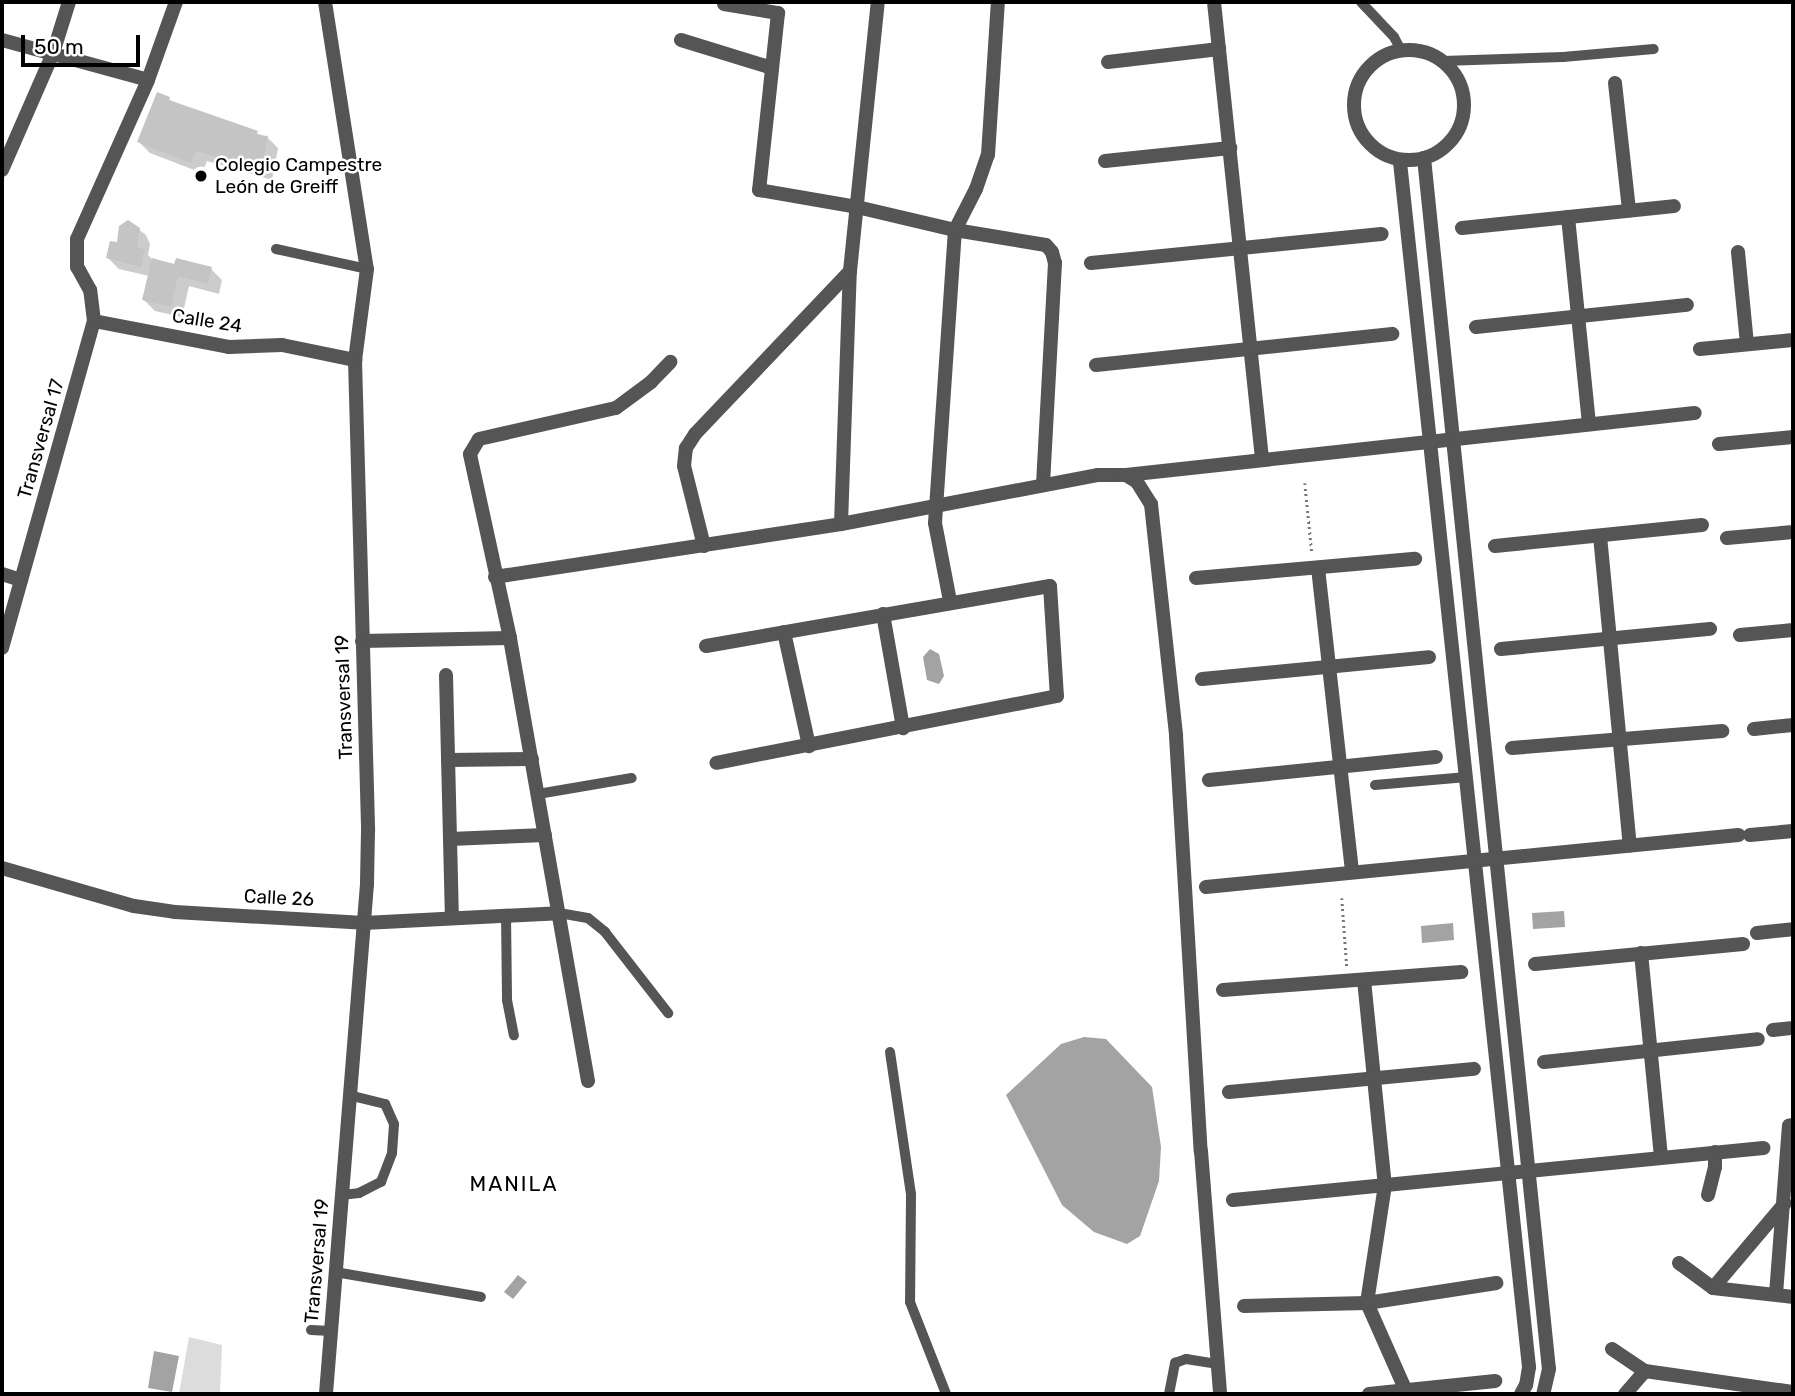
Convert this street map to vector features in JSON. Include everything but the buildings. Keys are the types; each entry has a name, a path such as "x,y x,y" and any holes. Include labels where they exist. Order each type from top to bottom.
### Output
{"street":[{"path":"2,170 53,53 69,2"},
{"path":"94,321 90,290 76,267 77,239 148,80 176,2"},
{"name":"Transversal 19","path":"325,2 367,269 355,360 368,831 364,923 326,1394"},
{"path":"841,524 850,271 878,2"},
{"path":"950,601 935,523 939,504 955,230 976,190 988,155 998,2"},
{"path":"1214,2 1262,458"},
{"path":"724,4 778,13 759,190 857,207 955,230 1046,245 1052,252 1055,263 1043,485"},
{"path":"2,40 148,80"},
{"path":"681,40 772,68"},
{"path":"1108,62 1219,49"},
{"path":"1402,50 1423,52 1443,61 1457,77 1464,98 1463,119 1454,139 1437,153 1400,162 1376,149 1361,133 1354,113 1355,91 1365,72 1381,57 1402,50"},
{"path":"1615,83 1629,210"},
{"path":"1105,161 1230,148"},
{"path":"1424,158 1549,1369 1543,1394"},
{"path":"1400,162 1510,1173 1529,1367 1526,1385 1521,1394"},
{"path":"1462,228 1674,206"},
{"path":"1568,217 1589,424"},
{"path":"1091,263 1382,233"},
{"path":"1738,251 1747,344"},
{"path":"704,546 684,466 686,448 695,434 850,271"},
{"path":"1476,327 1687,305"},
{"name":"Calle 24","path":"94,321 229,347 282,345 355,360"},
{"name":"Transversal 17","path":"2,648 94,321"},
{"path":"1096,365 1392,334"},
{"path":"1700,349 1793,340"},
{"path":"588,1081 510,638 470,454 472,446 479,439 617,408 651,382 670,362"},
{"path":"495,577 841,524 1098,475 1126,475 1262,458 1695,413"},
{"path":"1718,444 1793,437"},
{"path":"1126,475 1137,482 1151,504 1176,736 1200,1151 1220,1394"},
{"path":"1495,545 1702,525"},
{"path":"1727,538 1793,532"},
{"path":"1600,536 1629,846"},
{"path":"1196,578 1415,559"},
{"path":"1318,568 1352,873"},
{"path":"2,574 21,580"},
{"path":"706,646 950,601 1050,586 1058,696 717,763"},
{"path":"883,614 903,728"},
{"path":"1501,649 1710,629"},
{"path":"1740,635 1793,630"},
{"path":"784,632 808,746"},
{"path":"362,641 510,638"},
{"path":"1202,679 1429,657"},
{"path":"446,676 452,918"},
{"path":"1754,729 1793,725"},
{"path":"1512,748 1620,737 1722,731"},
{"path":"1209,780 1436,757"},
{"path":"448,760 532,759"},
{"path":"1206,887 1793,831"},
{"path":"450,839 545,835"},
{"name":"Calle 26","path":"2,868 134,906 175,912 364,923 559,913"},
{"path":"1757,933 1793,929"},
{"path":"1535,964 1743,944"},
{"path":"1641,953 1661,1157"},
{"path":"1223,990 1461,972"},
{"path":"1364,980 1385,1185 1367,1303 1406,1391"},
{"path":"1773,1030 1793,1028"},
{"path":"1544,1062 1758,1039"},
{"path":"1498,1062 1518,1059"},
{"path":"1229,1092 1474,1069"},
{"path":"1776,1294 1789,1203 1789,1126 1793,1125"},
{"path":"1233,1200 1763,1148"},
{"path":"1708,1195 1715,1167 1715,1152"},
{"path":"1713,1287 1789,1203"},
{"path":"1679,1263 1713,1287 1793,1297"},
{"path":"1520,1278 1540,1276"},
{"path":"1244,1306 1367,1303 1496,1283"},
{"path":"1612,1349 1645,1371 1762,1391 1793,1392"},
{"path":"1625,1394 1645,1371"},
{"path":"1369,1394 1495,1381"}],"lane":[{"path":"1361,2 1394,37 1402,50"},
{"path":"1443,61 1563,57 1654,49"},
{"path":"276,248 367,269"},
{"path":"1375,785 1467,777"},
{"path":"538,794 632,778"},
{"path":"559,913 588,918 605,932 668,1013"},
{"path":"506,915 507,1000 514,1035"},
{"path":"890,1052 911,1194 910,1302 946,1394"},
{"path":"341,1195 359,1193 381,1182 392,1153 394,1124 385,1104 350,1095"},
{"path":"335,1272 481,1297"},
{"path":"311,1330 331,1331"},
{"path":"1169,1394 1175,1363 1186,1359 1217,1364"}],"path":[{"path":"1306,483 1310,548 1318,568"},
{"path":"1342,898 1348,981"}],"shaded area":[{"path":"930,649 939,654 944,676 939,684 927,680 923,657"},
{"path":"1564,911 1565,927 1533,929 1532,913"},
{"path":"1453,923 1454,940 1422,943 1421,926"},
{"path":"1084,1037 1106,1039 1152,1087 1161,1147 1159,1181 1140,1236 1127,1244 1094,1232 1062,1205 1006,1095 1061,1044"},
{"path":"518,1275 527,1282 513,1299 504,1292"},
{"path":"189,1337 222,1345 220,1394 179,1394"},
{"path":"154,1351 179,1356 172,1392 148,1388"}],"place":[{"name":"Colegio Campestre León de Greiff","path":"201,176"}],"district":[{"name":"MANILA","path":"514,1184"}]}
